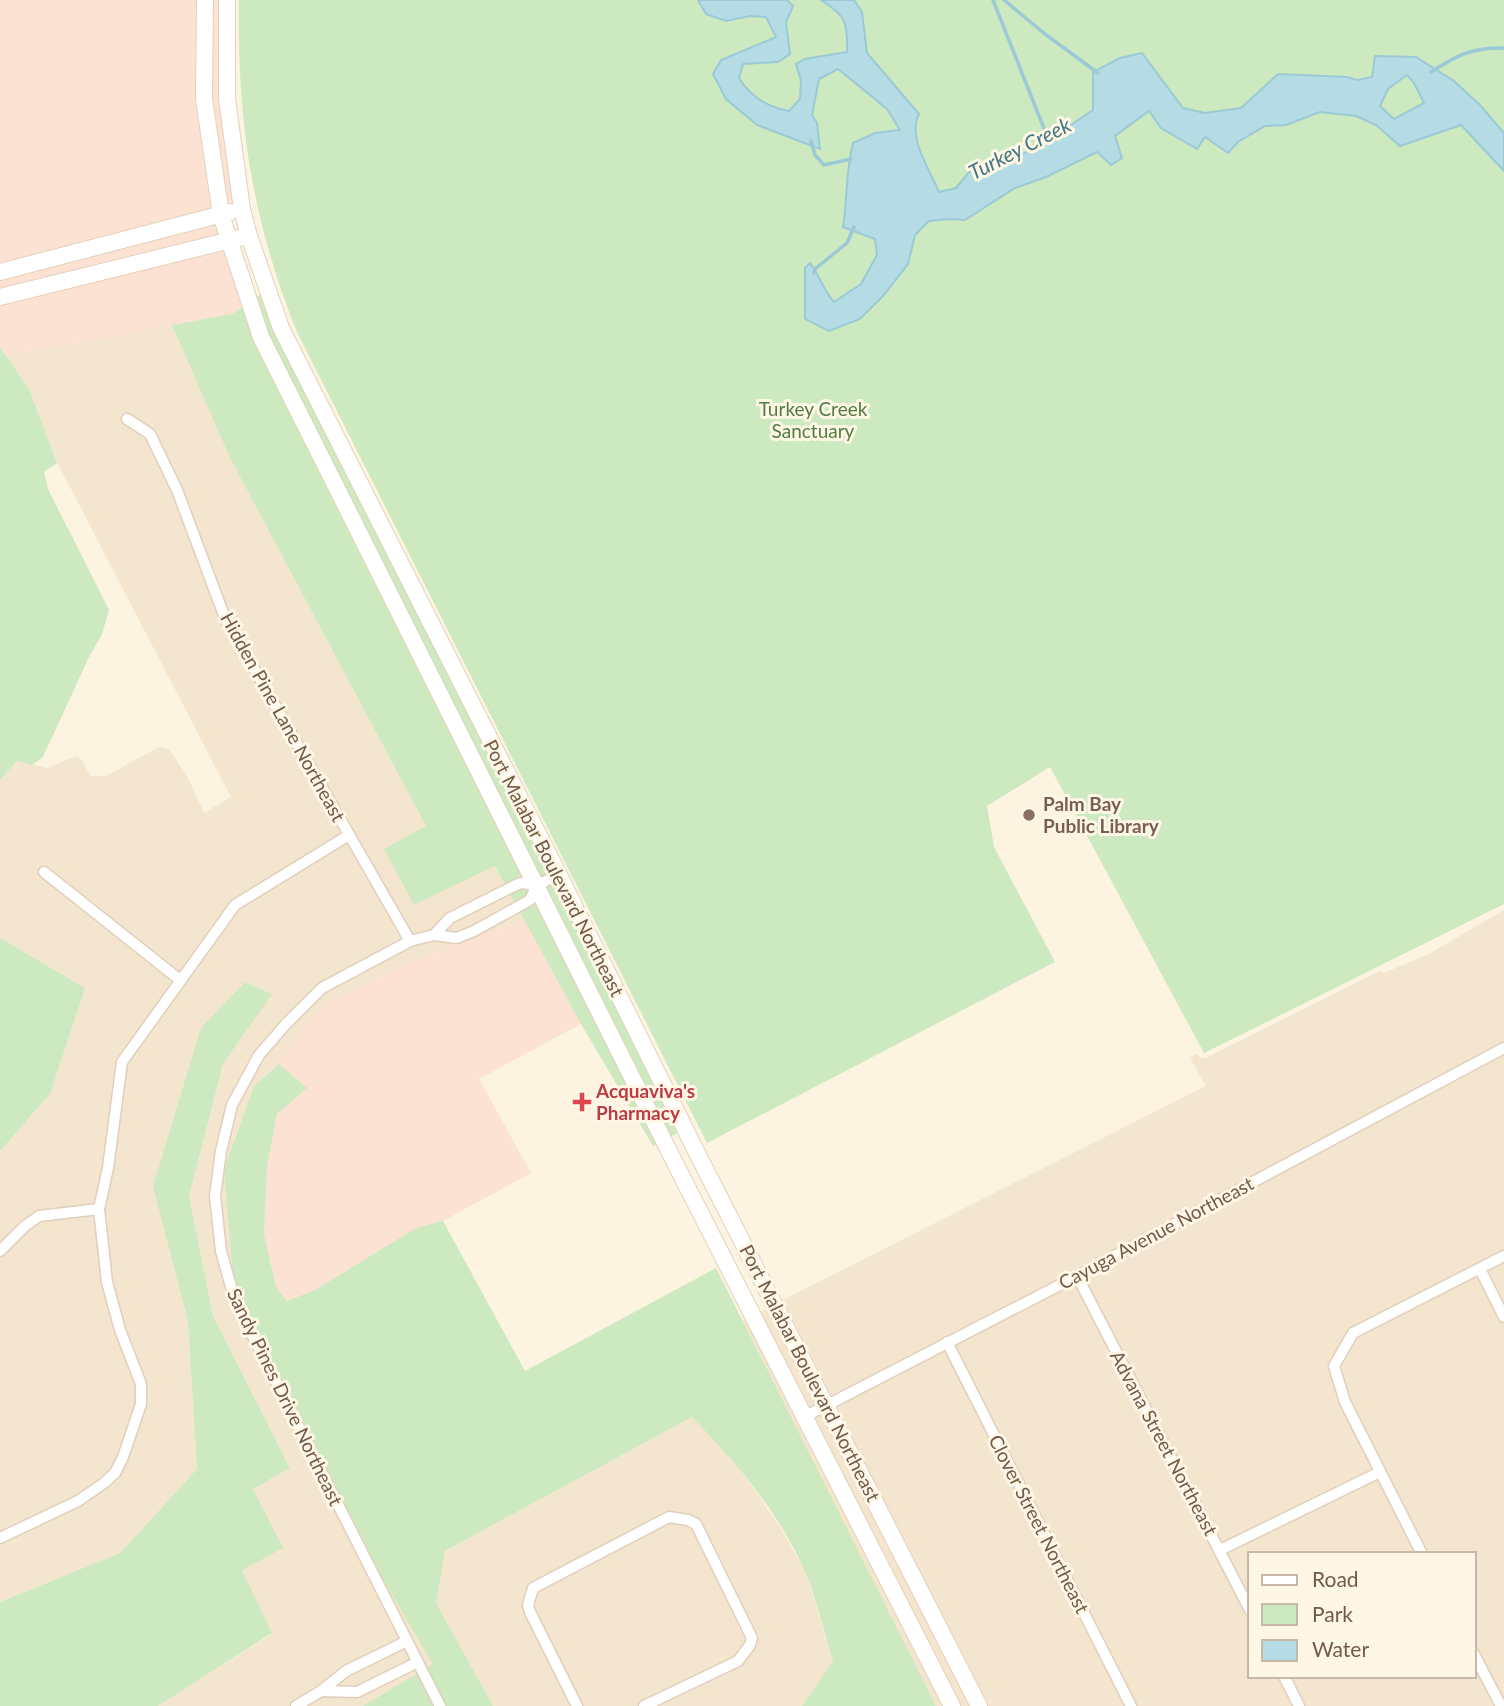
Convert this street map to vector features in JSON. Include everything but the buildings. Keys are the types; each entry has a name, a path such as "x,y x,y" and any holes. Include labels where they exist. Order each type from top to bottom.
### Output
{"street":[{"name":"Port Malabar Boulevard Northeast","path":"205,0 204,99 221,215 261,337 724,1259 952,1706"},
{"name":"Port Malabar Boulevard Northeast","path":"227,0 227,99 242,209 281,328 979,1706"},
{"path":"204,99 227,99"},
{"path":"0,272 242,209"},
{"path":"0,297 249,236"},
{"name":"Hidden Pine Lane Northeast","path":"127,419 150,434 177,490 225,618 410,941"},
{"path":"0,1538 57,1512 104,1483 115,1472 123,1457 141,1404 141,1384 120,1329 107,1282 99,1209 108,1168 122,1062 235,905 349,835"},
{"path":"44,872 180,981"},
{"name":"Sandy Pines Drive Northeast","path":"440,1706 235,1301 221,1251 215,1196 221,1151 232,1105 259,1055 322,988 410,941 434,935 450,918 516,885 537,885 559,875"},
{"path":"434,935 457,938 474,931 530,900 537,885"},
{"name":"Cayuga Avenue Northeast","path":"806,1416 1077,1276 1504,1048"},
{"path":"0,1251 39,1216 99,1209"},
{"path":"724,1259 746,1248"},
{"path":"1421,1552 1345,1402 1334,1366 1353,1333 1504,1256"},
{"path":"1480,1269 1504,1317"},
{"name":"Advana Street Northeast","path":"1077,1276 1248,1606"},
{"name":"Clover Street Northeast","path":"947,1342 1131,1706"},
{"path":"1220,1550 1380,1472"},
{"path":"577,1706 530,1612 528,1605 533,1588 669,1517 678,1517 696,1524 752,1638 738,1661 644,1706"},
{"path":"296,1706 321,1692 346,1671 407,1641"},
{"path":"1476,1658 1501,1706"},
{"path":"321,1692 357,1692 418,1662"},
{"path":"359,1664 371,1685"},
{"path":"1285,1678 1299,1706"}],"shaded area":[{"path":"0,0 198,0 197,101 213,210 0,265"},
{"path":"211,0 220,0 220,100 235,204 226,207 211,98"},
{"path":"215,222 220,236 0,290 0,278"},
{"path":"224,248 243,306 232,314 6,356 0,347 0,303"},
{"path":"172,325 230,458 426,826 414,905 495,866 524,919 400,966 329,1003 291,1045 279,1064 254,1086 224,1169 284,1383 384,1581 434,1664 363,1706 158,1706 272,1634 242,1570 253,1489 290,1468 213,1316 189,1196 223,1064 271,994 246,982 154,1186 188,1321 197,1469 120,1553 0,1602 0,1151 50,1094 85,988 0,938 0,780 17,761 48,768 76,756 82,760 90,776 106,776 159,747 169,749 188,778 204,813 231,797 56,460 30,391 6,356"},
{"path":"1504,910 1504,1706 987,1706 781,1301 1206,1086 1190,1058 1197,1054 1206,1058 1380,971 1384,973 1429,954"},
{"path":"524,919 581,1024 479,1079 531,1173 443,1221 416,1229 315,1290 287,1301 276,1287 264,1234 267,1167 277,1114 307,1088 279,1064 291,1045 329,1003 400,966"},
{"path":"769,1307 971,1706 960,1706 760,1312"},
{"path":"748,1318 944,1706 936,1706 742,1321"},
{"path":"692,1417 732,1458 780,1527 806,1573 833,1661 802,1706 493,1706 436,1603 445,1551"}],"green space":[{"name":"Turkey Creek Sanctuary","path":"239,0 1504,0 1504,133 1480,105 1504,168 1504,904 1204,1053 1050,767 987,806 994,847 1055,962 707,1143 297,332 269,250 250,169 241,87"},
{"path":"262,293 275,330 336,455 553,878 679,1132 670,1137 268,334 255,298"},
{"path":"243,306 657,1144 653,1146 581,1024 495,866 414,905 384,849 426,826 230,458 172,325 232,314"},
{"path":"0,347 30,391 57,463 44,472 48,489 109,610 102,634 43,757 32,765 17,761 0,780"},
{"path":"0,938 85,988 50,1094 0,1151"},
{"path":"245,982 272,994 223,1064 189,1196 213,1316 290,1468 253,1489 283,1548 242,1570 272,1633 158,1706 0,1706 0,1602 120,1553 197,1469 188,1321 153,1186 201,1028"},
{"path":"279,1064 307,1088 277,1114 267,1167 264,1234 276,1287 287,1301 315,1290 416,1228 443,1221 525,1371 716,1268 936,1706 802,1706 833,1661 810,1584 796,1552 771,1510 725,1452 692,1417 445,1551 436,1603 493,1706 363,1706 433,1664 384,1581 284,1383 235,1301 224,1169 254,1086"}],"water":[{"path":"698,0 787,0 793,6 786,22 790,54 778,62 743,64 739,78 760,100 789,111 800,99 801,81 796,64 805,59 847,52 844,21 821,0 854,0 862,12 867,53 919,114 916,123 918,143 939,192 956,188 970,171 994,157 1017,157 1041,145 1093,110 1093,72 1120,58 1142,53 1183,108 1205,113 1241,108 1278,74 1347,77 1357,80 1372,77 1375,56 1416,57 1454,81 1480,105 1504,133 1504,171 1461,125 1400,146 1376,125 1356,116 1320,112 1286,125 1265,126 1238,142 1228,153 1205,137 1197,149 1161,128 1149,111 1115,136 1122,158 1111,165 1097,152 1046,177 1015,188 965,220 929,221 915,235 908,264 883,296 860,319 829,331 805,319 805,268 810,263 834,302 861,284 877,255 875,239 843,227 853,143 875,133 900,130 887,109 838,69 819,79 812,115 817,123 820,149 757,125 726,99 713,74 721,60 776,37 766,17 750,16 726,21 706,14","holes":["1407,75 1424,103 1394,119 1380,106 1388,89"]}],"waterway":[{"path":"993,0 1049,141"},
{"path":"1004,0 1098,73"},
{"path":"1431,72 1466,53 1504,48"},
{"name":"Turkey Creek","path":"811,141 815,155 824,165 851,159"},
{"name":"Turkey Creek","path":"814,273 815,269 847,243 854,227"}],"place":[{"name":"Palm Bay Public Library","path":"1029,815"},
{"name":"Acquaviva's Pharmacy","path":"582,1102"}]}
